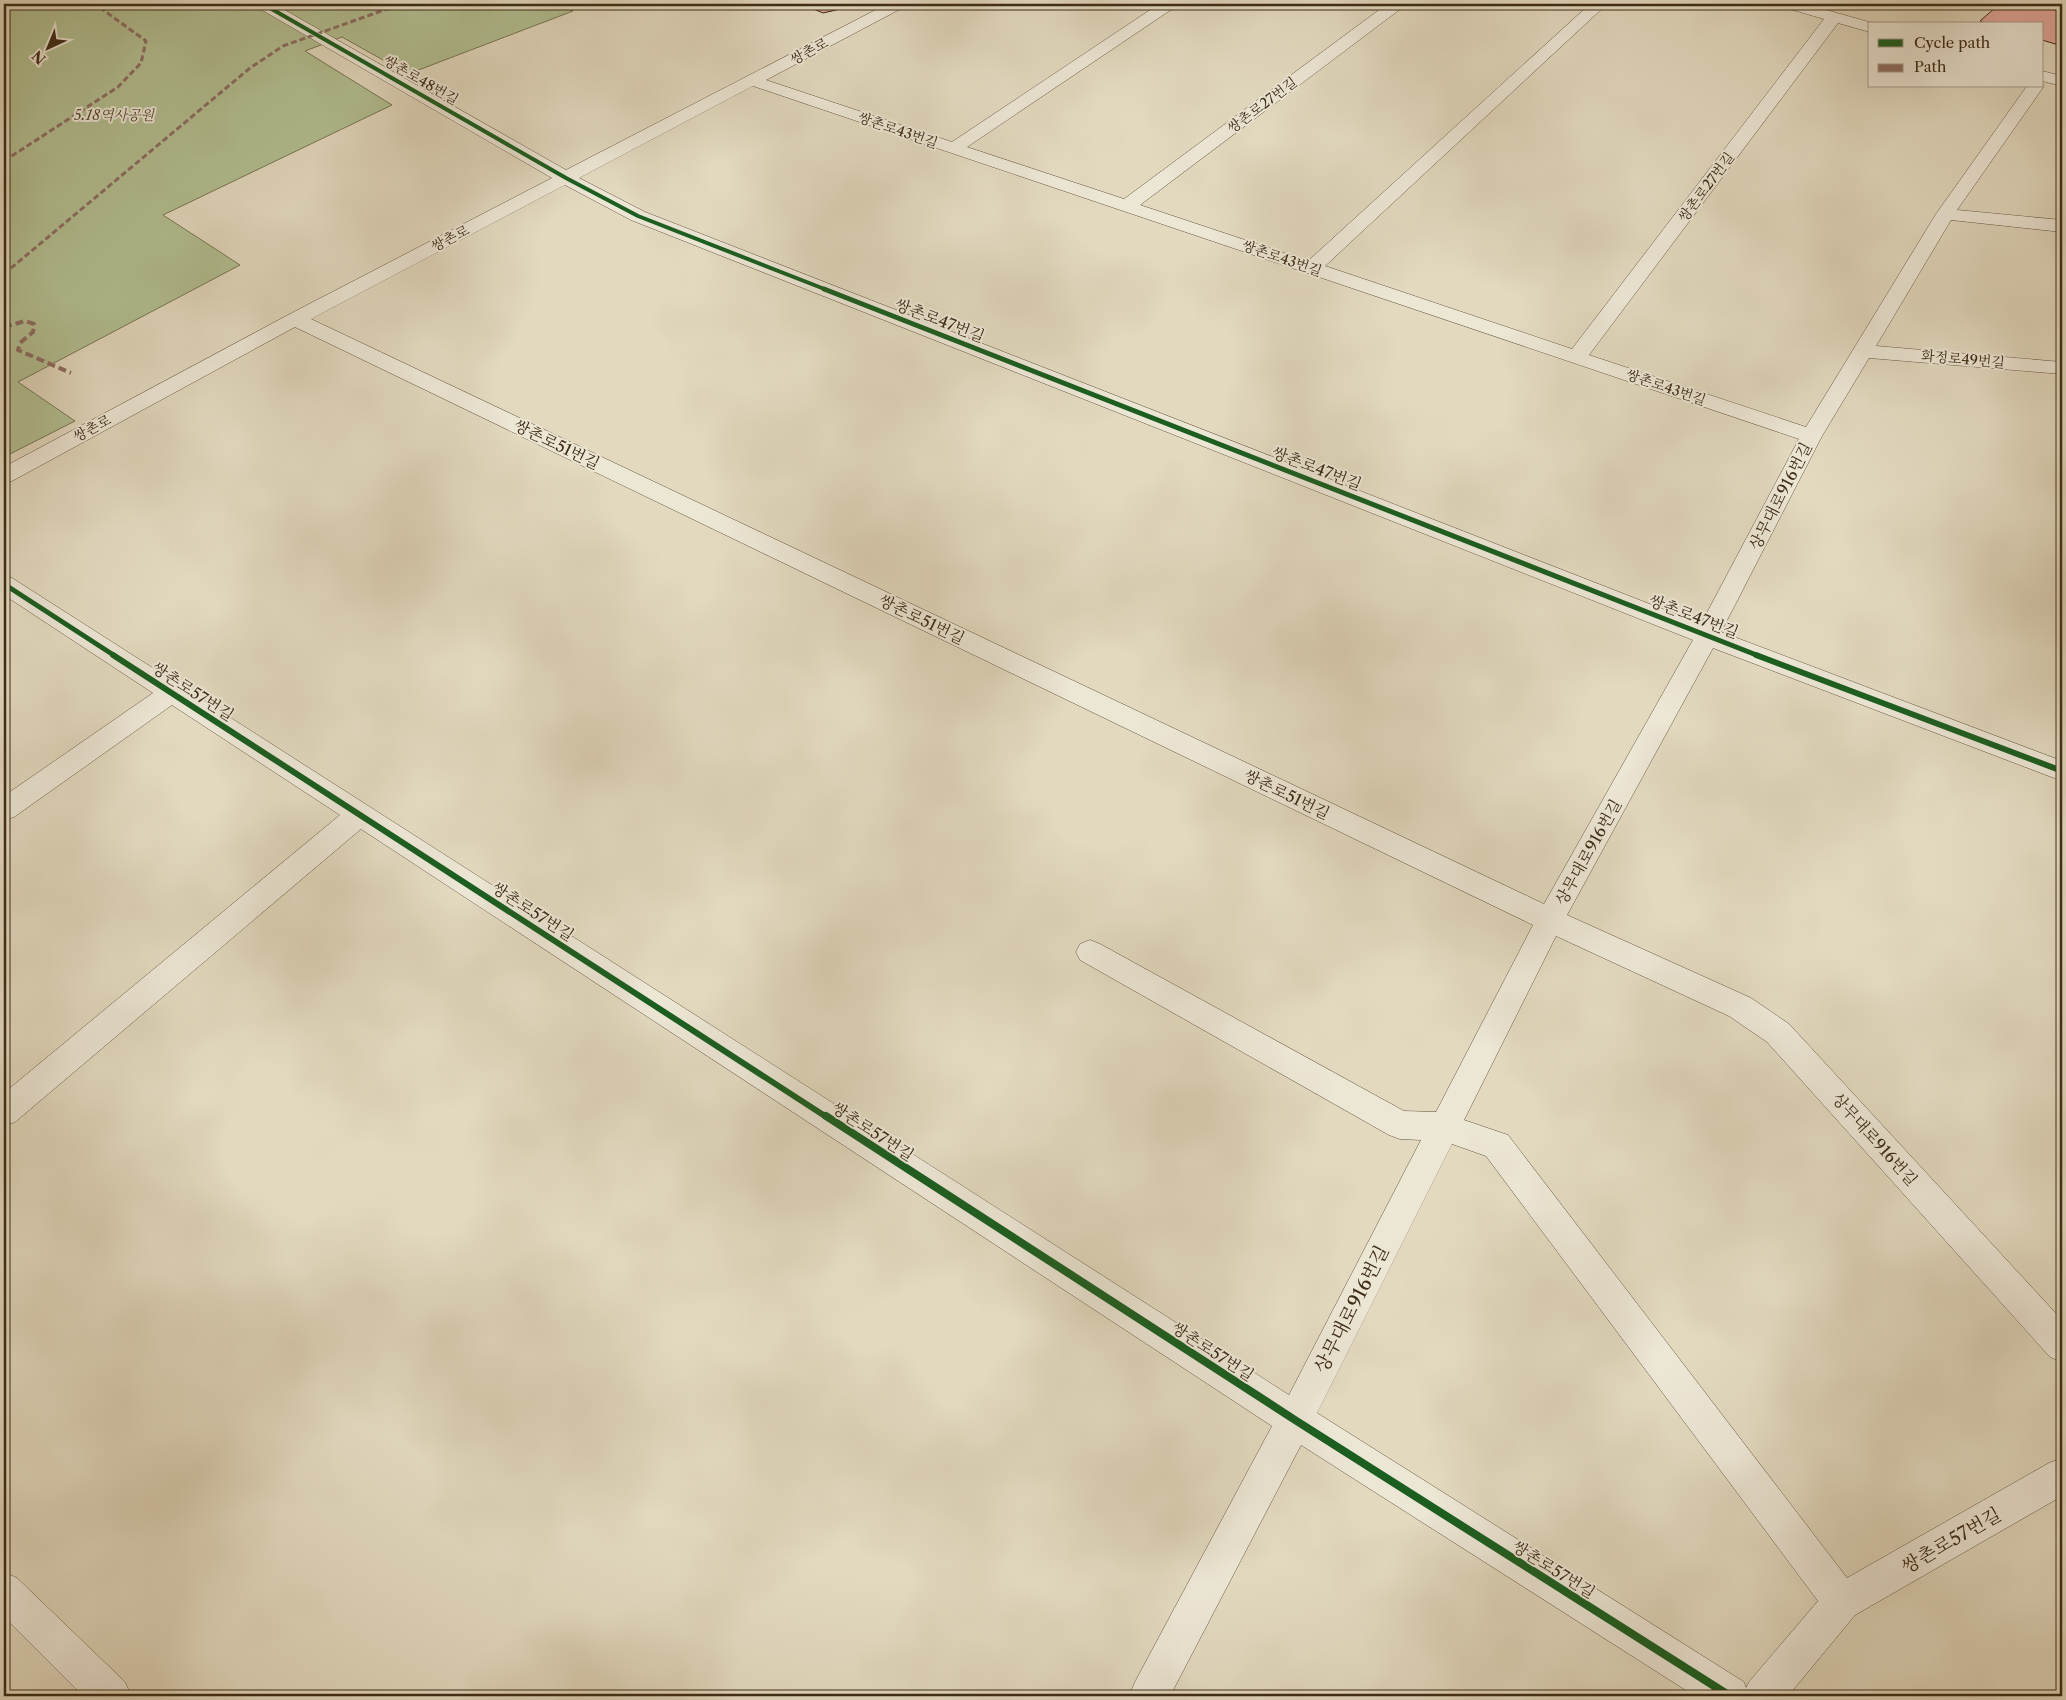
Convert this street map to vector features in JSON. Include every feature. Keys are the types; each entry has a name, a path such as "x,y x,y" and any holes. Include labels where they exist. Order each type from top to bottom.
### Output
{"street":[{"name":"쌍촌로48번길","path":"263,4 566,178"},
{"name":"쌍촌로","path":"4,476 294,319 898,4"},
{"path":"954,148 1169,4"},
{"name":"쌍촌로27번길","path":"1127,206 1397,4"},
{"path":"1312,268 1599,4"},
{"path":"1789,4 1868,26"},
{"name":"쌍촌로27번길","path":"1577,357 1834,17"},
{"path":"2044,79 2062,82"},
{"name":"쌍촌로43번길","path":"753,81 1811,436"},
{"name":"상무대로916번길","path":"1149,1696 1295,1420 1550,920 1707,636 1811,436 1945,214 2035,88"},
{"name":"쌍촌로47번길","path":"566,178 638,216 1707,636 2062,771"},
{"path":"1945,214 2062,226"},
{"name":"쌍촌로51번길","path":"294,319 1550,920"},
{"name":"화정로49번길","path":"1864,351 2062,368"},
{"name":"쌍촌로57번길","path":"4,584 1295,1420 1730,1696"},
{"name":"쌍촌로57번길","path":"4,810 171,693"},
{"path":"4,1112 359,815"},
{"name":"상무대로916번길","path":"1550,920 1740,1007 1778,1033 2062,1345"},
{"path":"1090,952 1400,1125 1444,1127 1497,1145 1842,1602"},
{"name":"쌍촌로57번길","path":"1763,1696 1842,1602 2062,1476"},
{"path":"4,1591 111,1696"}],"green space":[{"name":"5.18역사공원","path":"4,4 559,4 573,11 408,74 342,37 305,51 392,105 163,215 240,265 18,382 75,421 4,457"}],"building":[{"path":"802,4 849,4 823,13"},
{"path":"1984,4 2035,4 2062,12 2062,46 2044,41 2044,22 1980,21 1996,7"}],"marked path":[{"path":"4,161 118,87 141,63 146,41 95,4"},
{"path":"4,274 250,68 283,46 401,4"},
{"path":"4,327 25,321 34,324 33,332 20,343 18,350 71,373"}],"cycle path":[{"path":"263,4 566,178 638,216 1707,636 2062,771"},
{"path":"4,584 1295,1420 1730,1696"}]}
